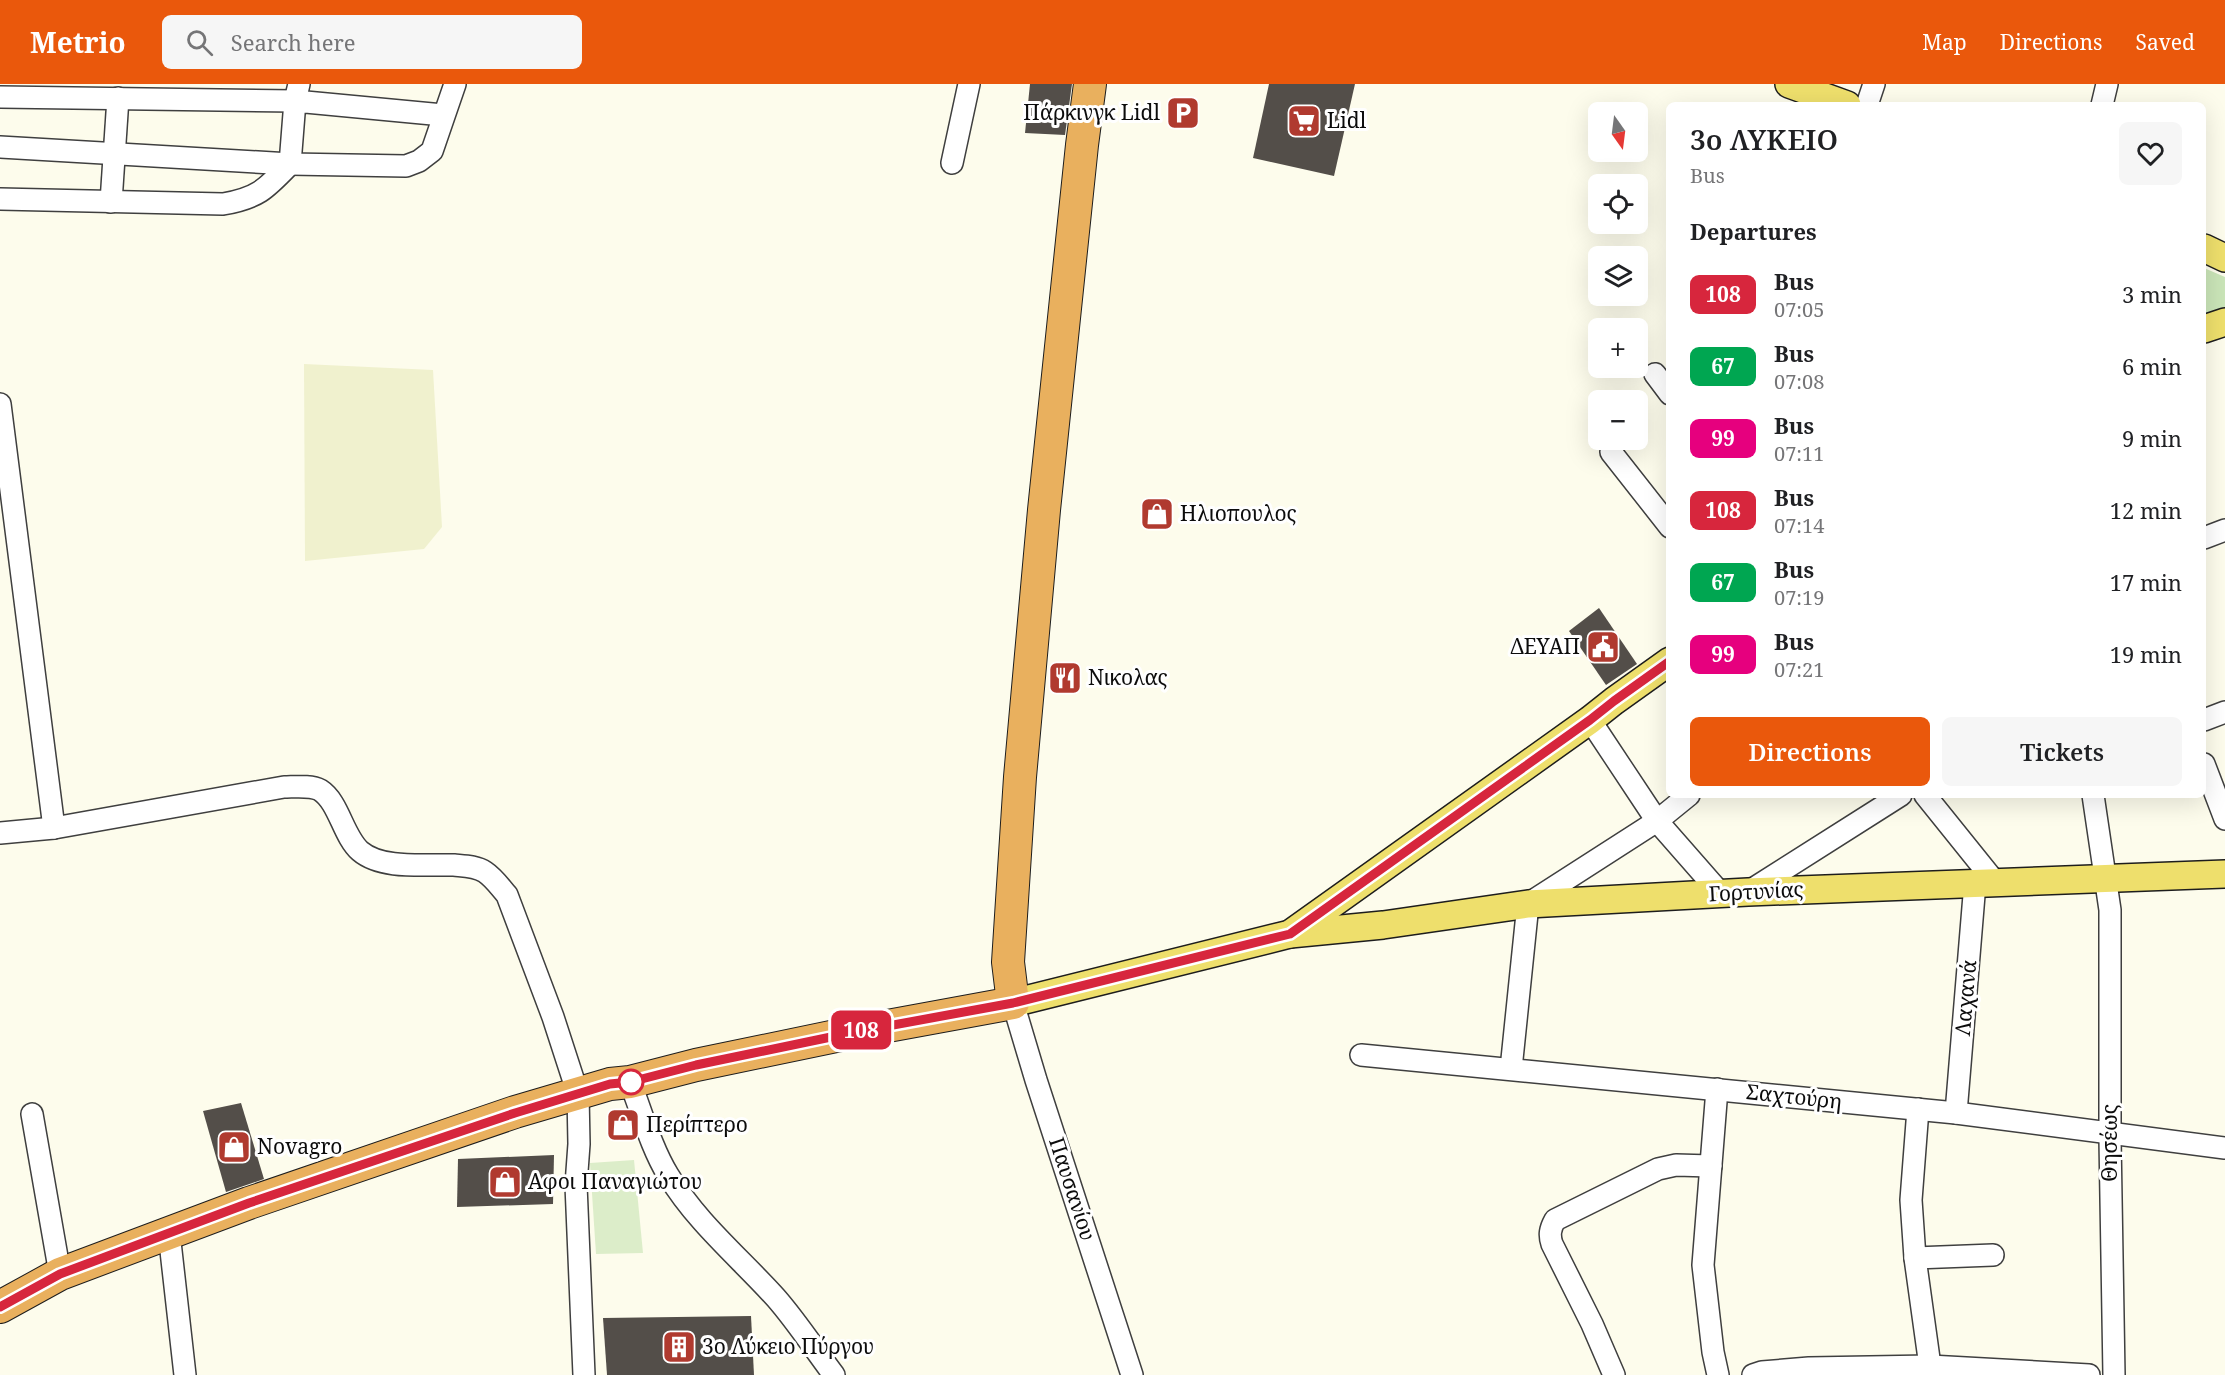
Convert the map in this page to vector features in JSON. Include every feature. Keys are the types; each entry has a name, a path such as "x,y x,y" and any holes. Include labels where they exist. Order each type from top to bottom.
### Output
{"highway":[{"path":"0,1307 60,1274 260,1199 504,1116 610,1084 630,1082 696,1065 855,1032 1013,1003 1008,962 1020,777 1044,510 1090,84"}],"main road":[{"path":"1789,84 1839,102"},
{"path":"2206,249 2225,258"},
{"path":"2206,328 2225,322"},
{"path":"1013,1003 1290,934 1666,664"},
{"name":"Γορτυνίας","path":"1290,934 1383,925 1528,904 1748,892 2225,874"}],"street":[{"path":"0,147 290,164 406,166 419,161 432,151 455,84"},
{"path":"952,163 969,84"},
{"path":"1868,102 1874,84"},
{"path":"2103,102 2107,84"},
{"path":"0,97 118,98 297,93 443,115"},
{"path":"0,199 223,204 242,201 262,192 290,164 297,93"},
{"path":"111,202 118,98"},
{"path":"1655,374 1666,389"},
{"path":"0,404 54,828"},
{"path":"1611,452 1666,522"},
{"path":"2206,537 2225,530"},
{"path":"2206,719 2225,712"},
{"path":"1590,720 1657,821 1721,894"},
{"path":"2206,769 2225,819"},
{"path":"0,833 54,828 284,788 306,787 319,790 330,801 349,837 360,851 373,859 392,864 466,866 483,870 507,895 553,1017 578,1094 579,1144 576,1185 584,1375"},
{"path":"1511,1069 1528,904 1657,821 1685,798"},
{"path":"1748,892 1896,798"},
{"path":"1927,798 1985,882"},
{"name":"Θησέως","path":"2094,798 2110,910 2110,1133 2114,1375"},
{"name":"Λαχανά","path":"1956,1113 1985,882"},
{"name":"Παυσανίου","path":"1013,1003 1132,1375"},
{"name":"Σαχτούρη","path":"1361,1055 1956,1113 2225,1148"},
{"path":"630,1082 655,1149 681,1196 777,1300 834,1375"},
{"path":"1717,1089 1703,1265 1713,1352 1718,1375"},
{"path":"1917,1109 1911,1200 1915,1258 1930,1366"},
{"path":"32,1114 60,1274"},
{"path":"1614,1375 1592,1324 1552,1244 1551,1227 1555,1220 1658,1169 1676,1166 1711,1166"},
{"path":"169,1233 185,1375"},
{"path":"1915,1258 1993,1255"},
{"path":"1753,1375 1762,1372 1799,1369 1930,1366 2089,1375"}],"green space":[{"path":"2206,269 2225,277 2225,312 2206,317"},
{"path":"304,364 433,370 442,527 424,549 305,561"},
{"path":"634,1160 643,1253 596,1254 590,1163"}],"building":[{"path":"1030,84 1072,84 1065,135 1025,133"},
{"name":"Lidl","path":"1269,84 1355,84 1334,176 1253,158"},
{"name":"ΔΕΥΑΠ","path":"1599,608 1637,664 1606,685 1569,631"},
{"name":"Novagro","path":"241,1103 264,1179 226,1192 203,1111"},
{"name":"Αφοι Παναγιώτου","path":"554,1155 553,1204 457,1207 458,1159"},
{"name":"3o Λύκειο Πύργου","path":"751,1316 754,1375 607,1375 603,1318"}],"bus line":[{"name":"108","path":"0,1307 60,1274 249,1203 515,1113 610,1084 630,1082 696,1065 855,1032 1013,1003 1290,934 1666,664"}],"place":[{"name":"Πάρκινγκ Lidl","path":"1183,113"},
{"name":"Lidl","path":"1304,121"},
{"name":"Ηλιοπουλος","path":"1157,514"},
{"name":"ΔΕΥΑΠ","path":"1603,647"},
{"name":"Νικολας","path":"1065,678"},
{"name":"Περίπτερο","path":"623,1125"},
{"name":"Novagro","path":"234,1147"},
{"name":"Αφοι Παναγιώτου","path":"505,1182"},
{"name":"3o Λύκειο Πύργου","path":"679,1347"}]}
